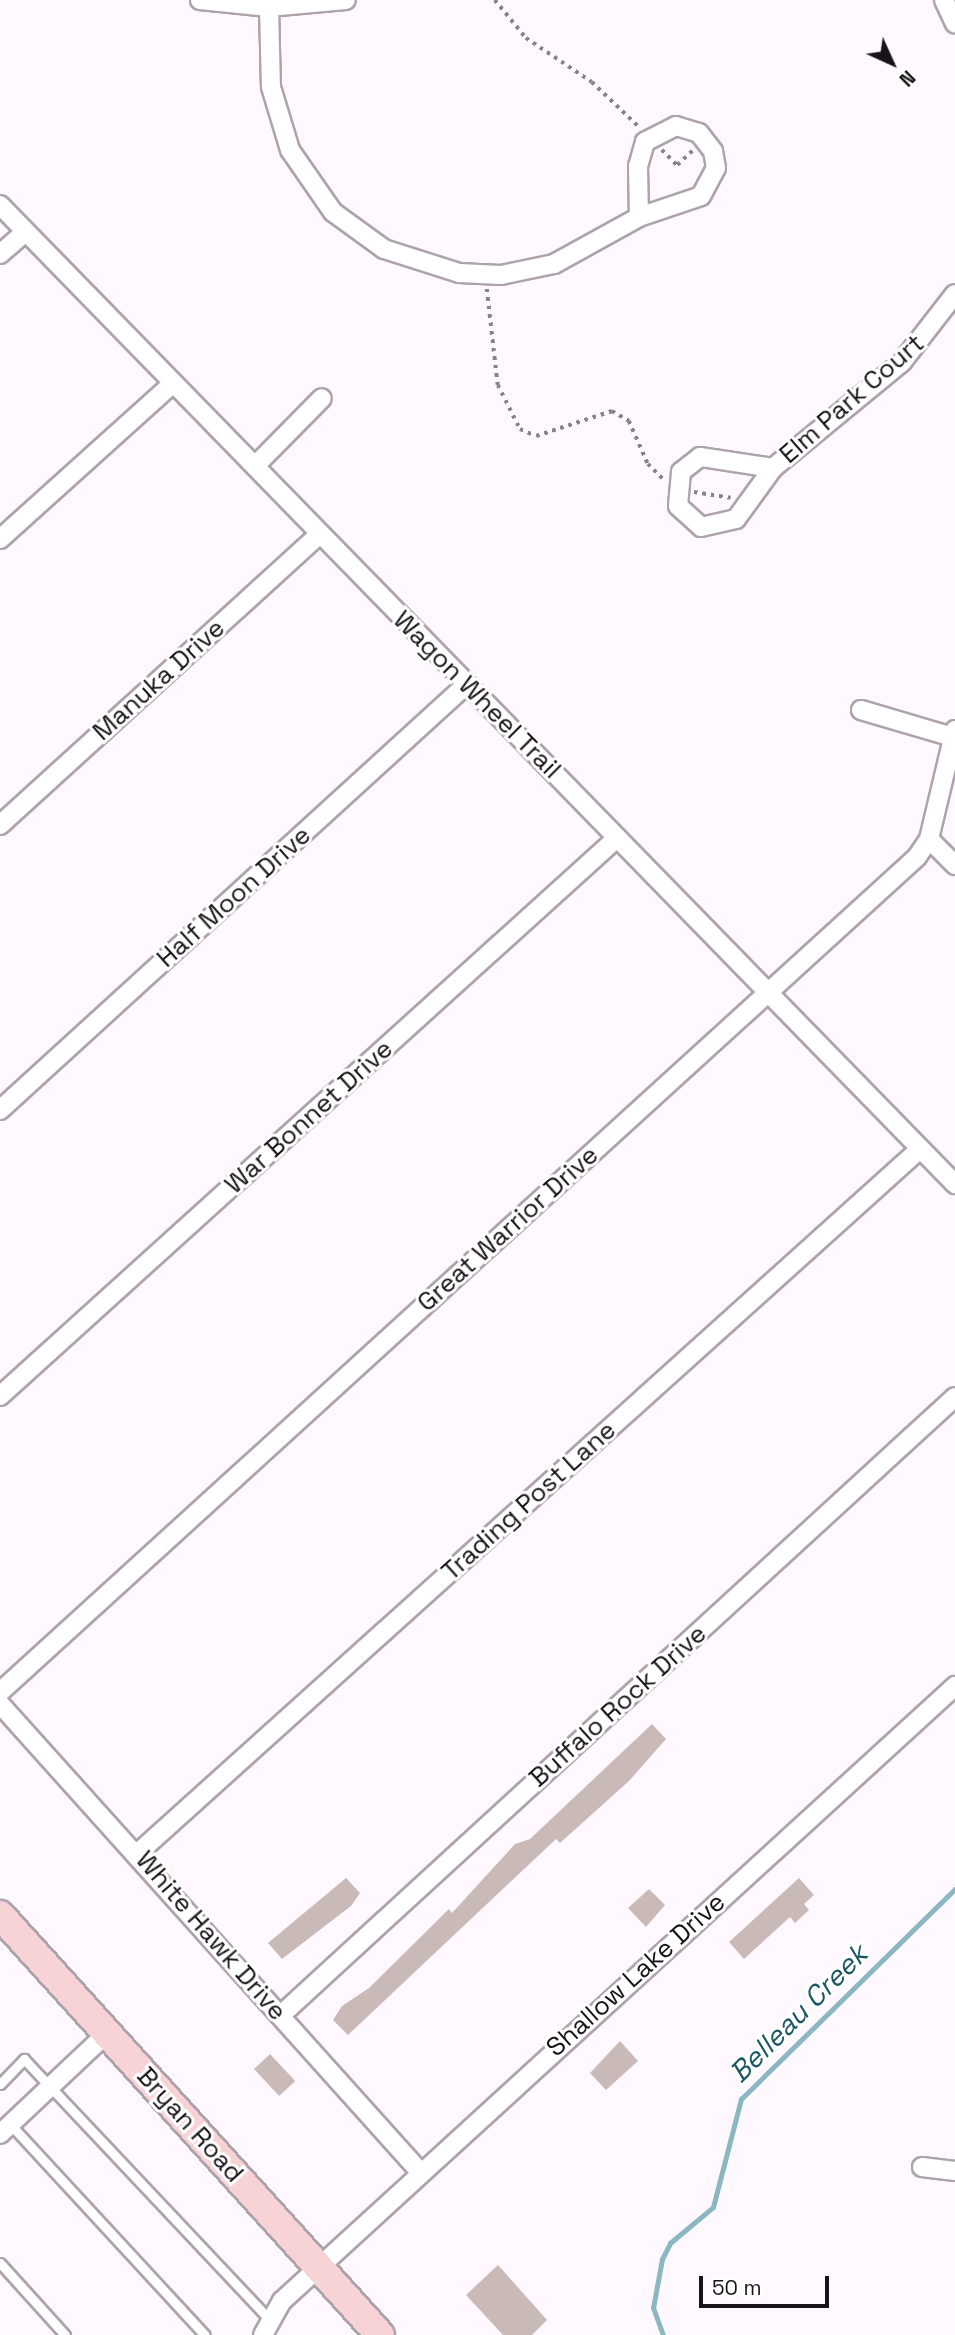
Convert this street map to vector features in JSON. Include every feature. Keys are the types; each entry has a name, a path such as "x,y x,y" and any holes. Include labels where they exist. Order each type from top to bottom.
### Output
{"main road":[{"name":"Bryan Road","path":"0,1915 380,2335"}],"street":[{"path":"200,0 269,7 346,0"},
{"path":"269,7 271,87 290,150 333,212 384,249 440,269 501,275 575,256 639,217 691,202 709,187 715,160 699,133 676,126 645,142 638,166 639,217"},
{"name":"Wagon Wheel Trail","path":"0,205 171,385 255,467 955,1184"},
{"path":"0,254 25,232"},
{"name":"Elm Park Court","path":"773,468 700,457 681,472 678,506 701,527 729,524 773,468 902,362 955,294"},
{"path":"0,539 171,385"},
{"path":"255,467 322,398"},
{"name":"Manuka Drive","path":"0,825 319,535"},
{"name":"Half Moon Drive","path":"0,1110 467,684"},
{"path":"861,710 954,733 929,839 955,865"},
{"name":"War Bonnet Drive","path":"0,1396 617,838"},
{"name":"Great Warrior Drive","path":"0,1692 769,992 929,839"},
{"name":"Trading Post Lane","path":"138,1853 920,1149"},
{"name":"Buffalo Rock Drive","path":"281,2015 955,1397"},
{"name":"Shallow Lake Drive","path":"266,2330 320,2267 420,2172 955,1686"},
{"name":"White Hawk Drive","path":"0,1704 138,1853 420,2172"},
{"path":"5,2129 107,2033"},
{"path":"922,2167 955,2171"}],"lane":[{"path":"0,2084 24,2059 266,2330"},
{"path":"5,2129 205,2335"},
{"path":"0,2263 65,2335"}],"path":[{"path":"495,0 526,38 592,82 642,130"},
{"path":"657,145 677,165 699,145"},
{"path":"487,286 498,385 520,429 543,434 612,411 629,421 648,464 666,481"},
{"path":"685,489 740,498"}],"building":[{"path":"652,1724 666,1739 629,1781 560,1843 556,1839 348,2035 333,2020 342,2006 369,1988 449,1909 452,1913 515,1844 530,1839"},
{"path":"346,1878 360,1893 351,1906 282,1959 268,1943"},
{"path":"799,1878 814,1895 804,1904 809,1910 795,1923 790,1917 744,1959 729,1942"},
{"path":"649,1889 665,1905 646,1927 628,1908"},
{"path":"620,2041 638,2061 606,2090 590,2073"},
{"path":"270,2054 295,2081 279,2096 254,2069"},
{"path":"498,2265 547,2320 532,2335 503,2335 466,2295"}],"waterway":[{"name":"Belleau Creek","path":"663,2335 653,2308 662,2259 670,2243 713,2207 741,2099 955,1889"}]}
